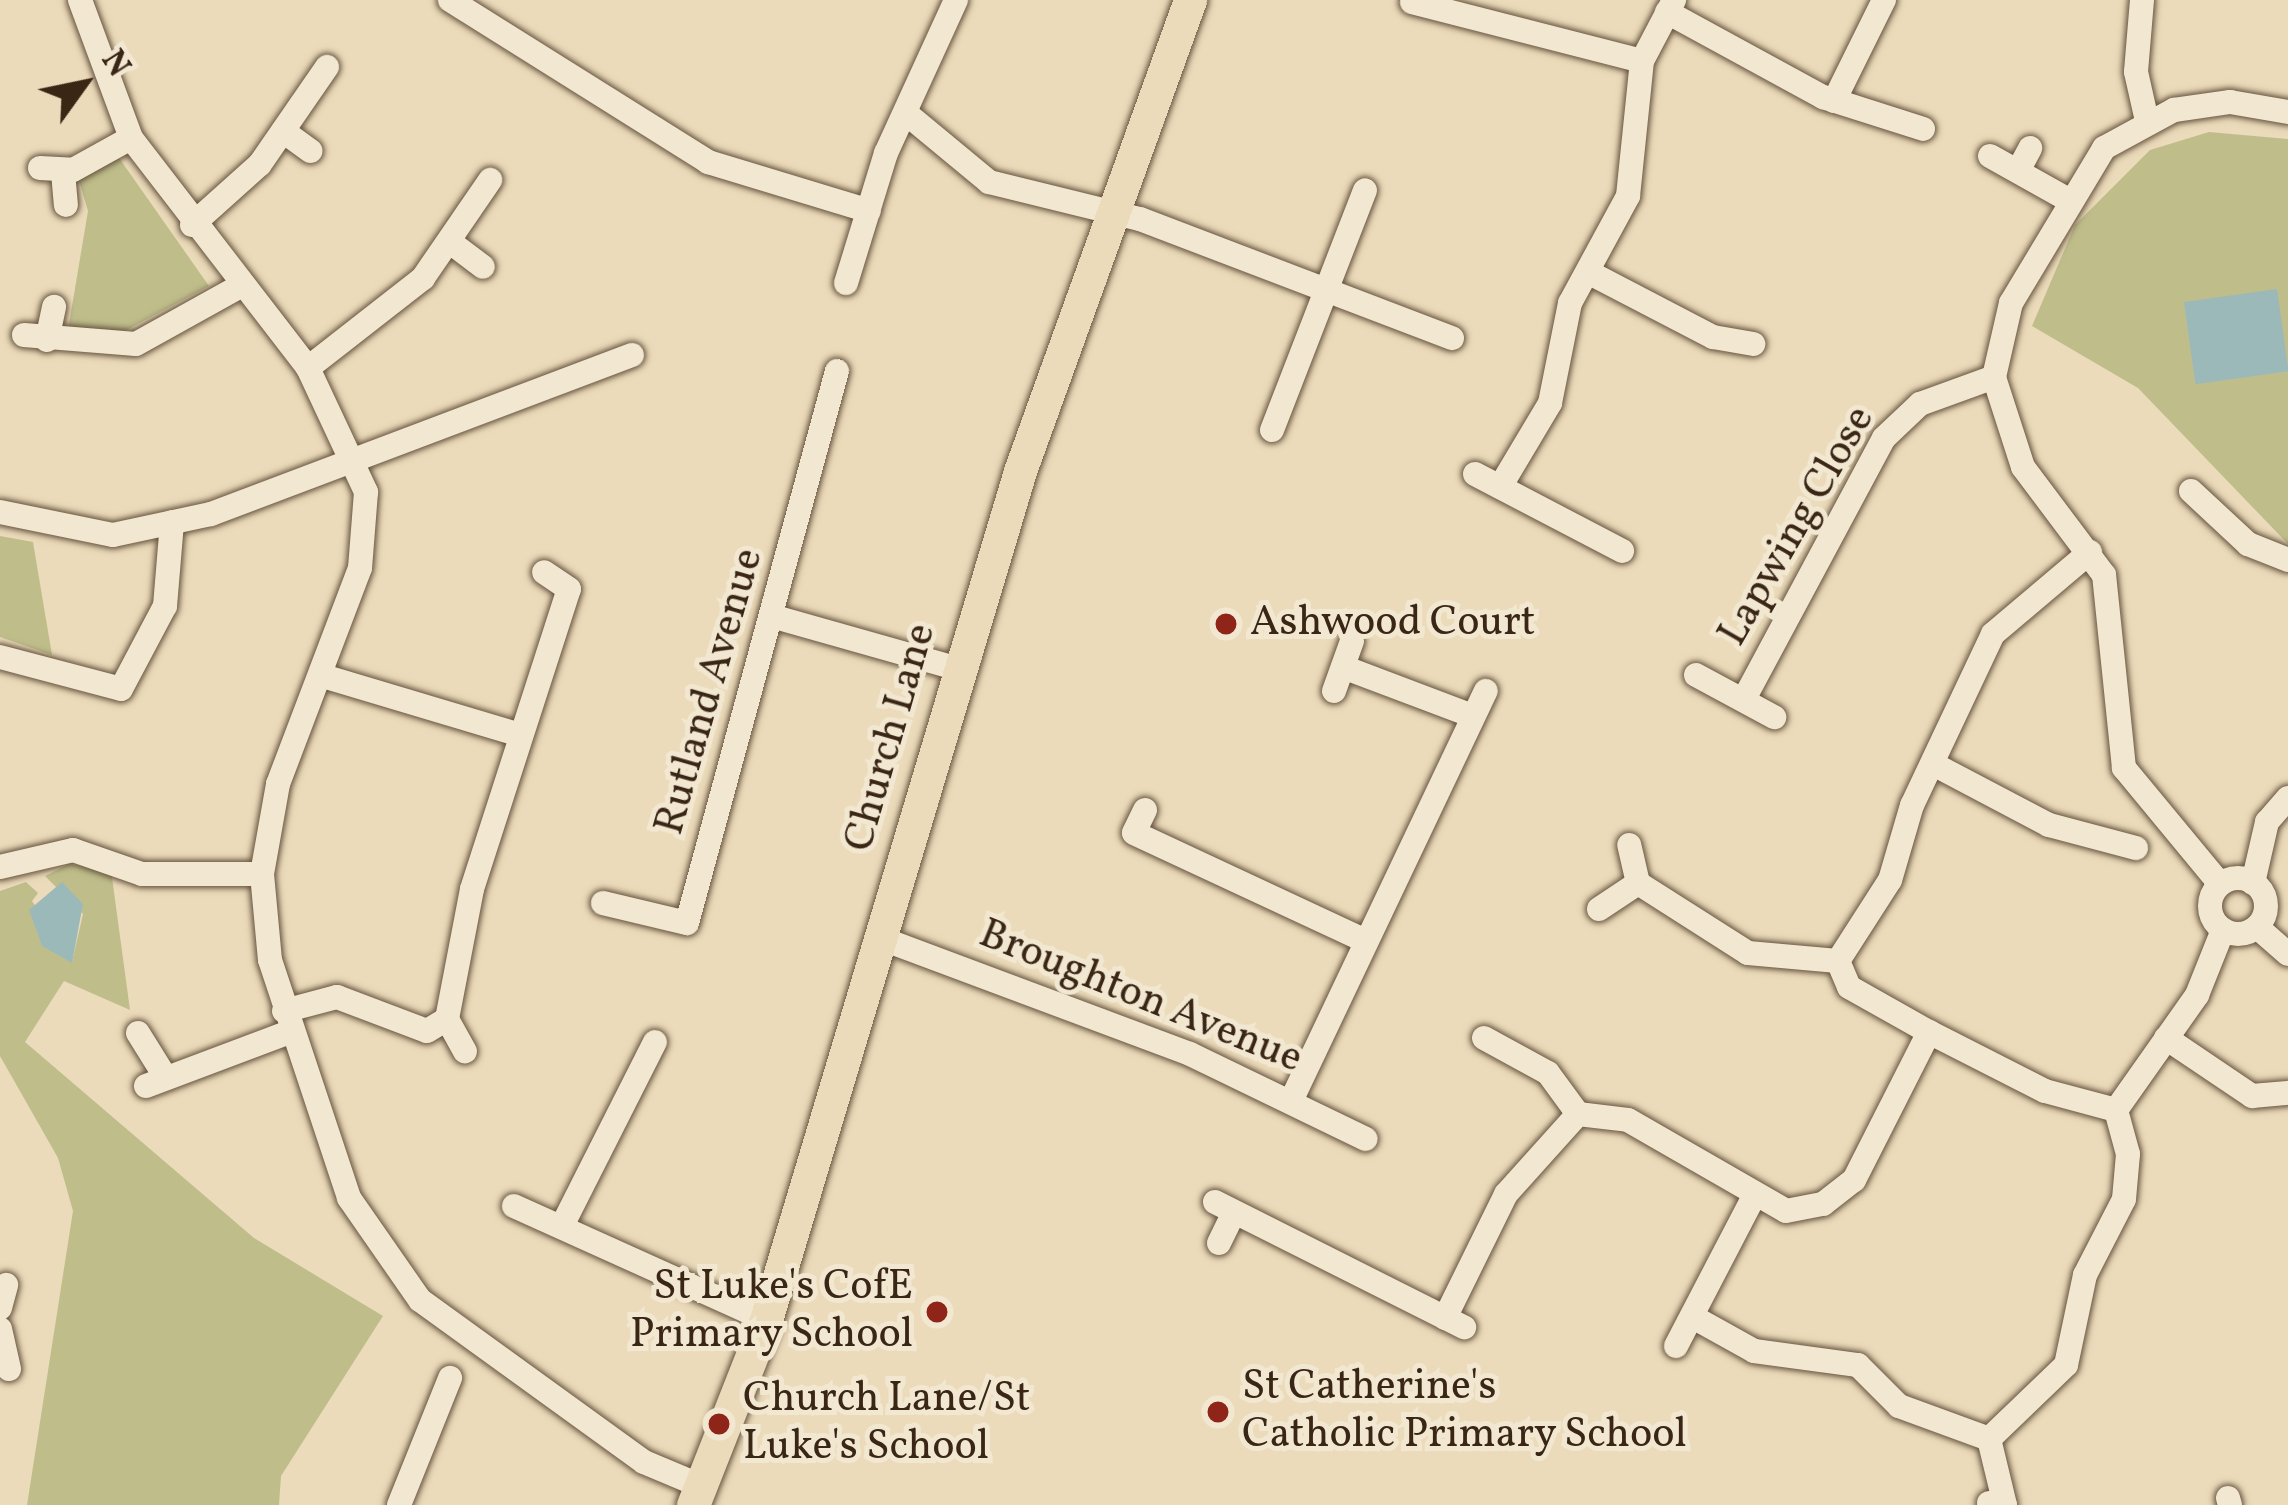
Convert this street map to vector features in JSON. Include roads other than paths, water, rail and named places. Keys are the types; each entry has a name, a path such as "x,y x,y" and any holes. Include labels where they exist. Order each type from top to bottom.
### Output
{"main road":[{"name":"Church Lane","path":"697,1496 766,1320 959,669 1190,0"}],"street":[{"path":"80,0 131,138 192,225 308,368 357,460 366,531 326,677 278,784 262,874 287,1021 349,1198 398,1277 555,1401 697,1496"},
{"path":"450,0 488,10 708,162 869,211"},
{"path":"847,283 869,211 956,0"},
{"path":"1834,100 1884,0"},
{"path":"2142,0 2136,72 2147,121"},
{"path":"1406,6 1642,61"},
{"path":"1499,487 1550,403 1588,272 1628,196 1642,61 1670,6 1834,100 1923,129"},
{"path":"192,225 283,131 327,67"},
{"path":"2220,884 2124,768 2110,703 2110,598 2090,551 2023,467 1994,376 2011,303 2065,198 2104,148 2147,121 2230,102 2288,112"},
{"path":"908,115 988,182 1117,215 1452,338"},
{"path":"283,131 311,151"},
{"path":"66,205 52,170 131,138"},
{"path":"2018,172 2030,148"},
{"path":"1990,156 2065,198"},
{"path":"308,368 454,245 490,180"},
{"path":"1272,430 1323,288 1365,190"},
{"path":"454,245 483,267"},
{"path":"1588,272 1713,338 1753,344"},
{"path":"54,307 36,338 108,347 164,337 242,285"},
{"path":"0,512 82,535 172,522 357,460 632,355"},
{"name":"Rutland Avenue","path":"603,903 687,923 839,399 837,371"},
{"name":"Lapwing Close","path":"1744,700 1884,438 1920,404 1994,376"},
{"path":"1475,474 1622,551"},
{"path":"2191,491 2248,544 2288,560"},
{"path":"0,657 122,688 165,606 172,522"},
{"path":"1838,961 1890,880 1935,765 2009,612 2090,551"},
{"path":"465,1051 447,1019 472,889 577,582 544,572"},
{"path":"775,617 959,669"},
{"path":"1352,641 1339,679 1473,716"},
{"name":"Lapwing Close","path":"1696,675 1774,717"},
{"path":"326,677 521,735"},
{"path":"1291,1101 1486,691"},
{"path":"1935,765 2049,825 2136,848"},
{"path":"2257,927 2266,903 2253,883 2267,822 2288,798"},
{"path":"1145,810 1134,833 1366,941"},
{"path":"1629,845 1638,883 1748,953 1838,961"},
{"path":"0,867 73,850 142,874 262,874"},
{"path":"1599,909 1638,883"},
{"path":"2220,884 2253,883"},
{"path":"2220,884 2210,908 2223,930"},
{"path":"2223,930 2257,927 2288,954"},
{"path":"1989,1439 2075,1346 2085,1275 2128,1177 2116,1110 2165,1038 2223,930"},
{"name":"Broughton Avenue","path":"880,938 1291,1101 1366,1139"},
{"path":"1838,961 1849,987 1929,1032 2045,1091 2116,1110"},
{"path":"138,1033 156,1082 337,997 427,1030 447,1019"},
{"path":"1484,1038 1547,1072 1578,1114 1628,1120 1754,1196 1805,1210 1841,1194 1929,1032"},
{"path":"2165,1038 2252,1096 2286,1101"},
{"path":"562,1226 655,1042"},
{"path":"1220,1243 1225,1207 1454,1322 1506,1194 1578,1114"},
{"path":"1676,1346 1754,1196"},
{"path":"514,1207 766,1320"},
{"path":"1693,1317 1754,1351 1858,1365 1911,1412 1989,1439"},
{"path":"0,1329 9,1370"},
{"path":"399,1505 450,1378"},
{"path":"1989,1439 2005,1505 1989,1503"}],"water":[{"path":"2277,289 2288,371 2195,384 2184,302"},
{"path":"62,882 83,904 72,963 42,946 29,910"}],"place":[{"name":"Ashwood Court","path":"1226,624"},
{"name":"St Luke's CofE Primary School","path":"937,1312"},
{"name":"St Catherine's Catholic Primary School","path":"1218,1412"},
{"name":"Church Lane/St Luke's School","path":"719,1424"}]}
